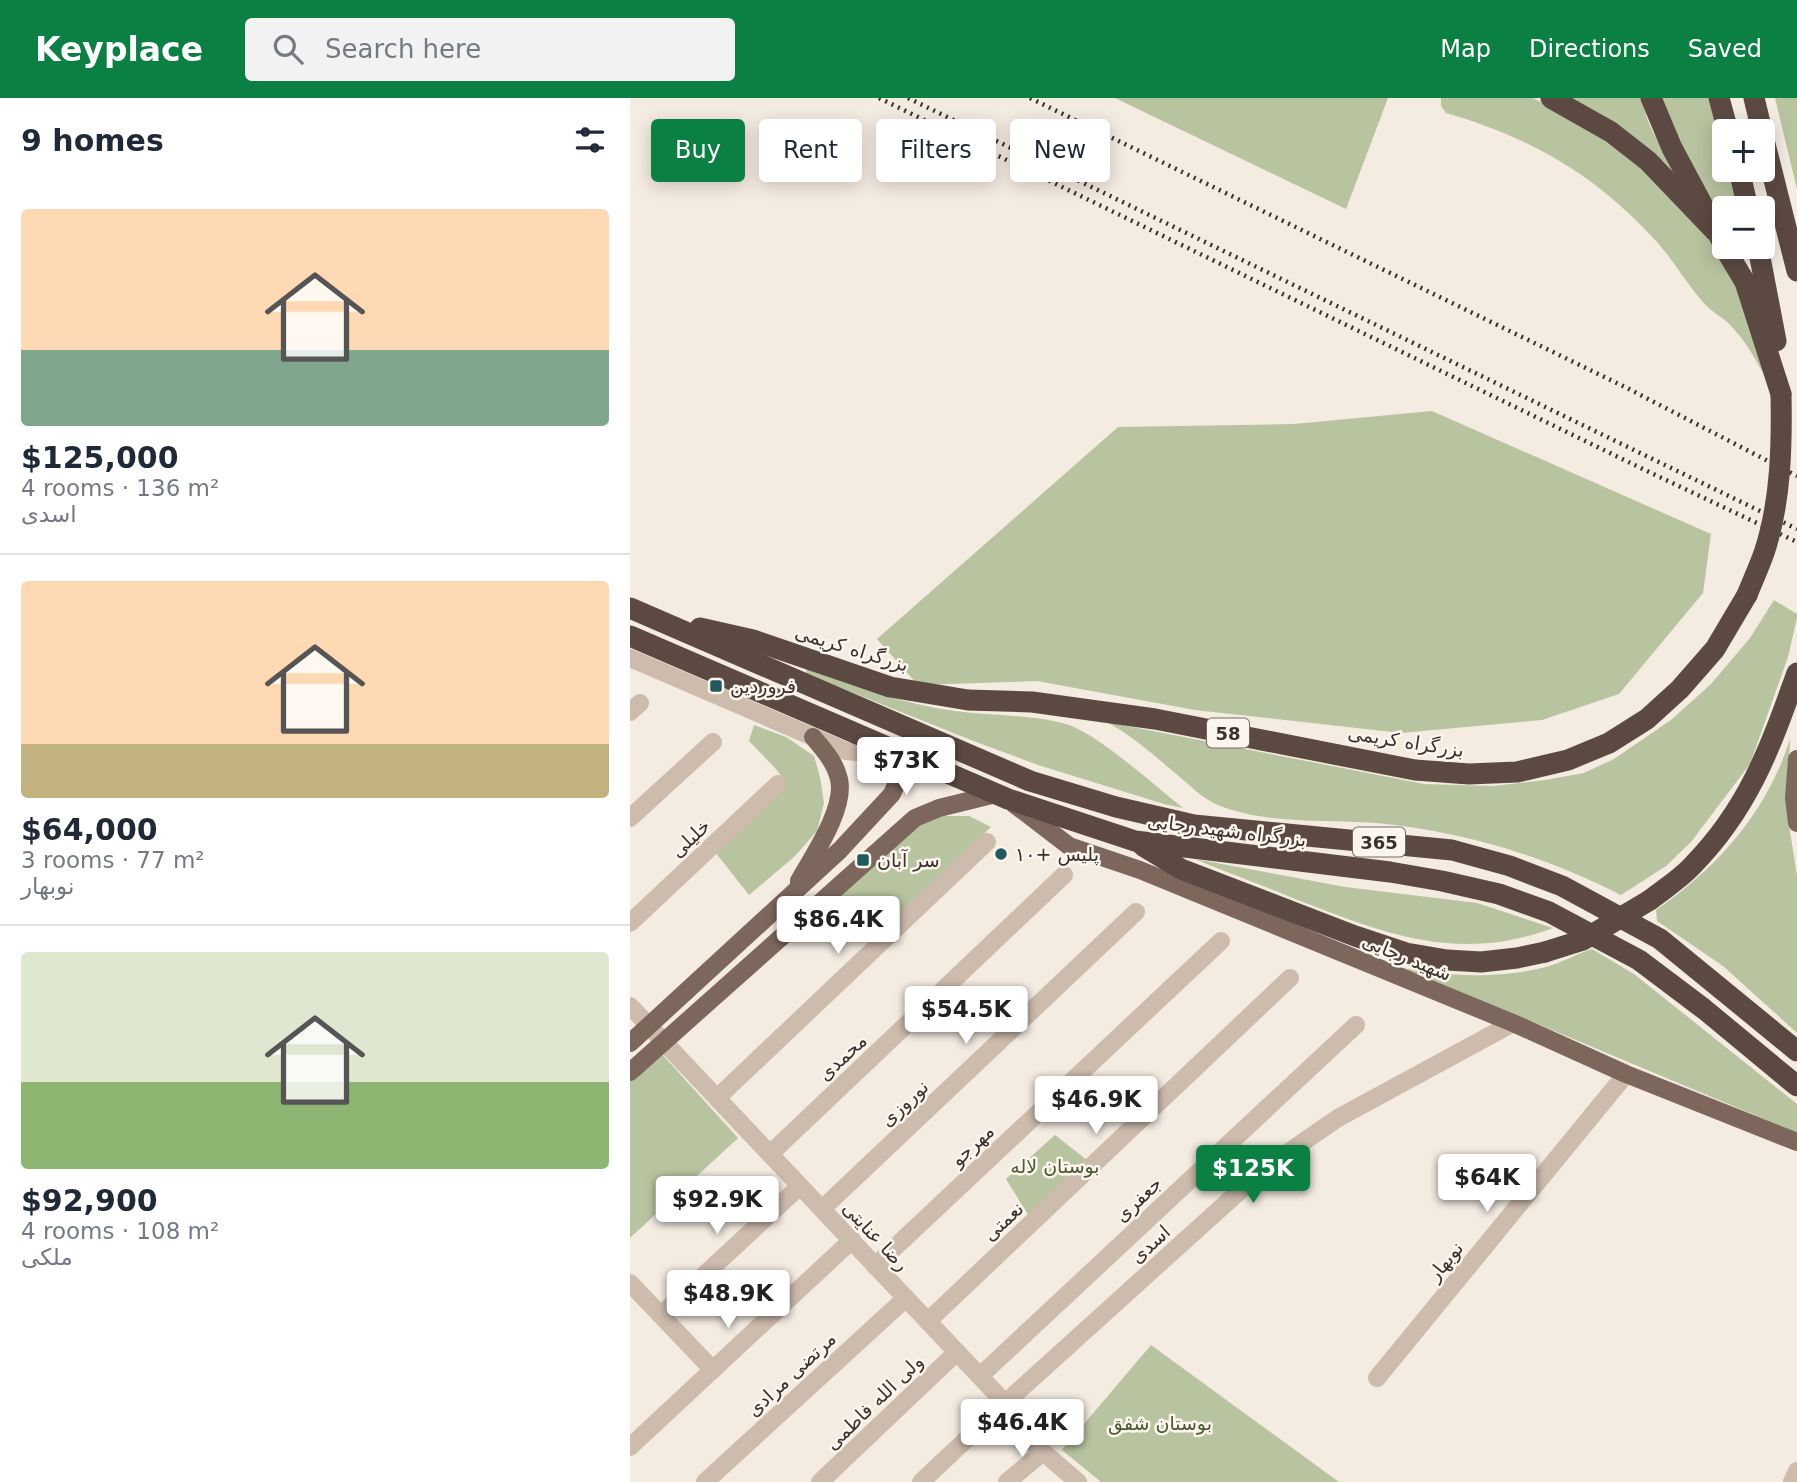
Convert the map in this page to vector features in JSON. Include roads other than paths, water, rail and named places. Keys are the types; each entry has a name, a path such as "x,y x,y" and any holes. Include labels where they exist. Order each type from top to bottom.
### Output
{"highway":[{"path":"1551,98 1611,132 1648,161 1712,231"},
{"path":"1651,98 1672,148 1712,224"},
{"path":"1719,98 1725,119"},
{"path":"1754,98 1759,119"},
{"path":"1775,182 1797,271"},
{"path":"1732,259 1745,282 1781,394"},
{"name":"بزرگراه کریمی","path":"638,612 753,640 890,687 968,700 1032,702 1155,719 1415,770 1469,774 1517,772 1568,760 1609,743 1647,719 1680,689 1715,649 1747,595 1765,549 1775,502 1782,444 1776,338 1760,259"},
{"name":"بزرگراه شهید رجایی","path":"638,612 1030,780 1116,807 1194,825 1452,850 1510,866 1563,886 1660,939 1797,1051"},
{"name":"بزرگراه شهید رجایی","path":"630,636 1002,797 1135,841 1390,872 1499,894 1549,912 1639,960 1704,1009 1797,1086"},
{"path":"1135,841 1181,869 1406,953 1481,962 1545,953 1583,940 1650,900 1690,868 1722,833 1752,787 1775,738 1797,673"}],"main road":[{"path":"630,1043 640,1016 793,893 873,815 892,794 919,732"},
{"path":"793,893 827,829 838,802 839,781 831,759 813,737"},
{"path":"1797,759 1794,798 1797,823"},
{"path":"630,1072 915,818 939,808 1002,797"},
{"name":"شهید رجایی","path":"1002,797 1069,846 1139,870 1513,1023 1626,1074 1797,1142"},
{"path":"873,815 889,809 898,815 900,820 897,833"}],"street":[{"path":"630,658 846,751 908,756"},
{"path":"630,818 713,742"},
{"name":"خلیلی","path":"630,923 778,784"},
{"path":"716,1098 987,842"},
{"name":"محمدی","path":"770,1154 1064,875"},
{"name":"نوروزی","path":"822,1209 1136,912"},
{"name":"مهرجو","path":"875,1266 1221,941"},
{"name":"نعمتی","path":"928,1321 1290,978"},
{"name":"رضا عنایتی","path":"640,1016 1005,1403 1027,1438 1078,1482"},
{"name":"اسدی","path":"922,1482 1005,1403 1264,1169 1338,1118 1513,1023"},
{"name":"جعفری","path":"980,1376 1356,1025"},
{"name":"نوبهار","path":"1377,1378 1626,1074"},
{"path":"661,1315 800,1186"},
{"path":"630,1447 852,1240"},
{"path":"630,1283 713,1370"},
{"name":"مرتضی مرادی","path":"705,1482 906,1298"},
{"name":"ولی الله فاطمی","path":"820,1482 957,1352"},
{"path":"1007,1482 1043,1452"},
{"path":"1792,1482 1797,1471"}],"railway":[{"path":"879,98 1797,542"},
{"path":"908,98 1797,529"},
{"path":"1030,98 1625,387 1797,476"}],"place":[{"name":"فروردین","path":"716,686"},
{"name":"پلیس +۱۰","path":"1001,854"},
{"name":"سر آبان","path":"863,860"}],"park label":[{"name":"بوستان لاله","path":"1055,1166"},
{"name":"بوستان شفق","path":"1160,1423"}]}
